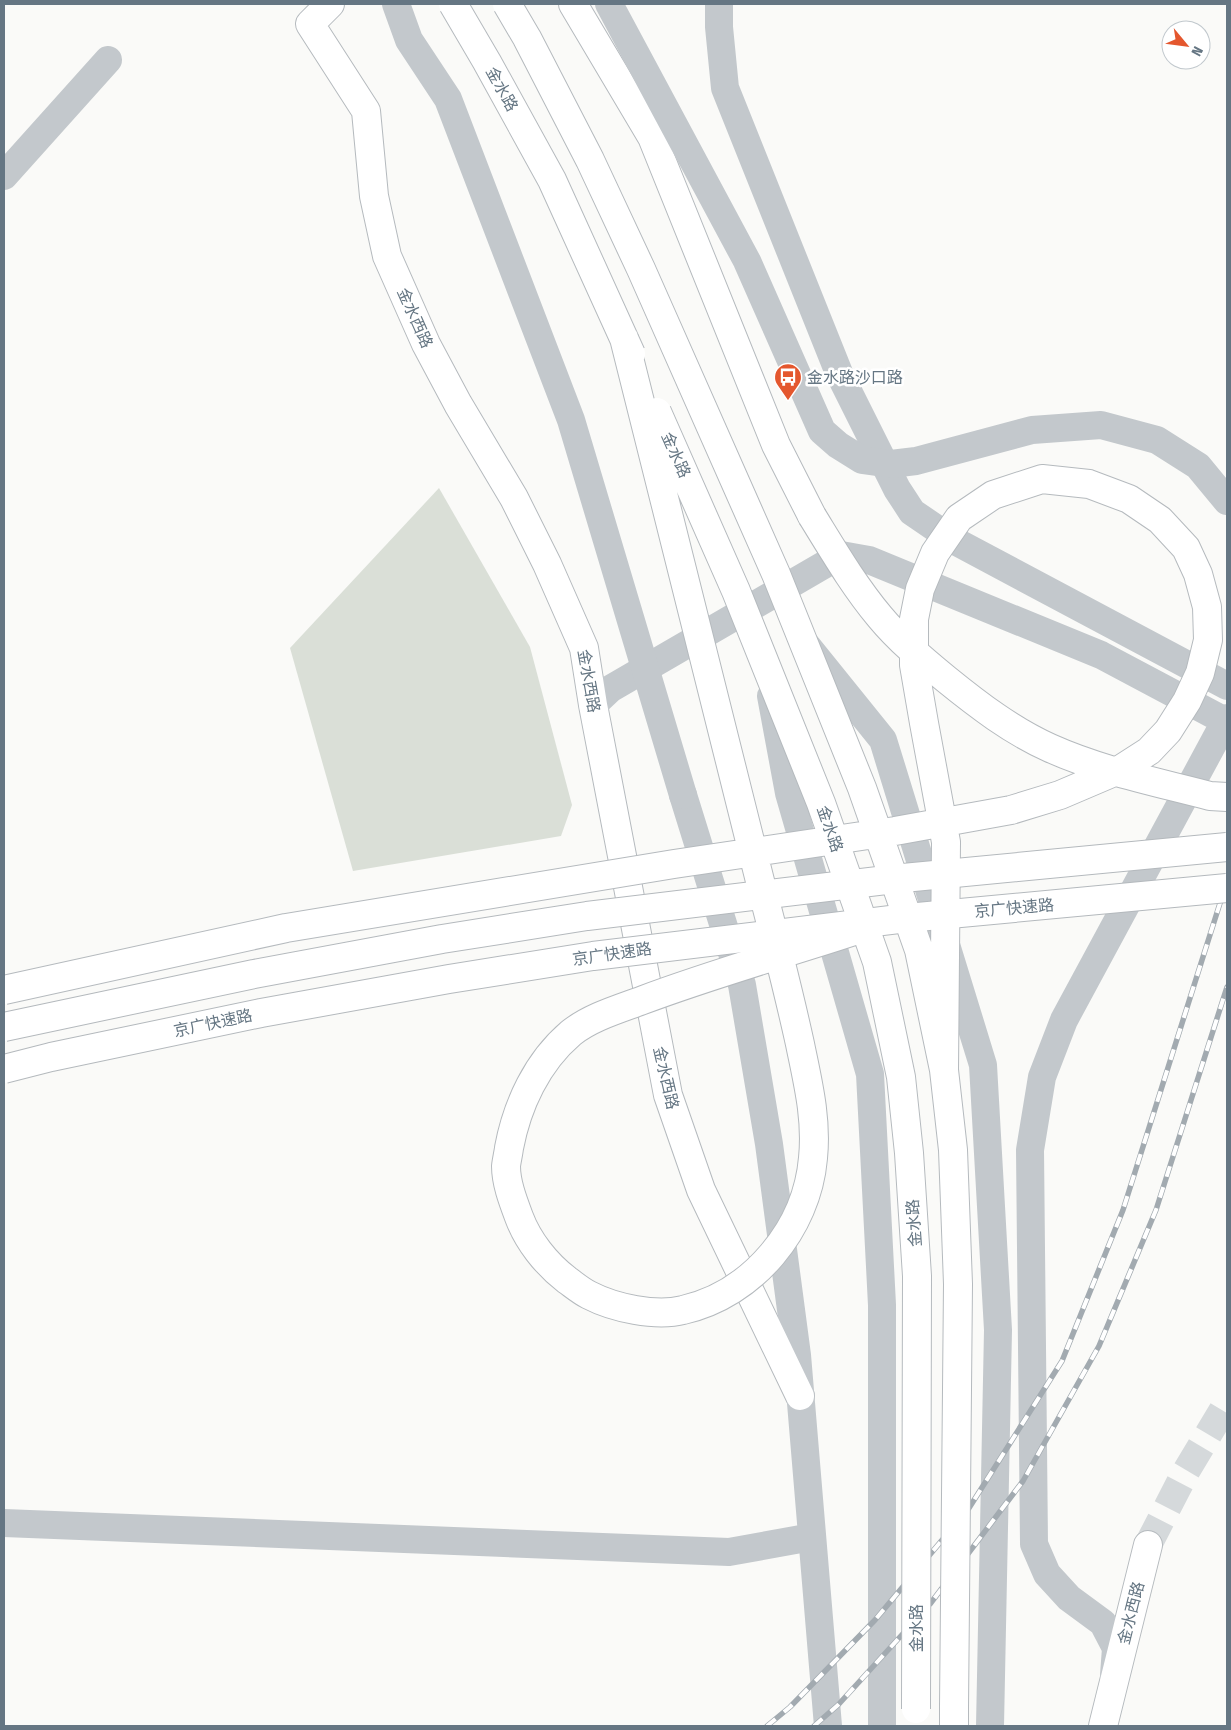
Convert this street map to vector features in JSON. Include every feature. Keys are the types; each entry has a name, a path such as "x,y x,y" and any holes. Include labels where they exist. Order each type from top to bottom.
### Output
{"main road":[{"name":"金水西路","path":"330,4 310,24 366,111 374,196 387,256 426,344 458,404 514,498 547,564 584,648 593,705 668,1095 701,1190 800,1396"},
{"name":"金水路","path":"453,4 552,180 736,591 821,803 877,962 901,1077 909,1153 917,1276 915,1718"},
{"path":"507,4 590,160 641,269 776,574 862,788 919,950 944,1070 953,1150 958,1284 954,1716"},
{"path":"573,4 652,137 776,445 812,516 852,579 880,617 922,659 963,692 1007,724 1050,748 1096,766 1210,796 1227,797"},
{"path":"624,338 701,640 703,650 773,931 777,950 780,960 794,1018 813,1105 813,1157 807,1194 790,1231 766,1262 744,1282 711,1301 681,1311 651,1312 613,1304 586,1294 561,1275 540,1253 522,1224 511,1195 506,1165 512,1130 524,1096 543,1064 572,1033 598,1017 661,994 755,963 774,957 783,954 877,924 886,921"},
{"path":"4,990 286,928 674,864 914,828 934,824 944,822 1011,810 1060,796 1121,769 1149,751 1168,731 1186,701 1200,673 1208,640 1206,607 1198,574 1186,548 1160,520 1129,499 1089,484 1042,479 992,495 959,518 935,553 920,589 914,619 914,665 939,806 941,815 943,824 946,842 944,1070"},
{"path":"4,1027 254,974 442,939 587,916 903,878 1227,847"},
{"name":"京广快速路","path":"4,1069 51,1057 261,1013 449,979 593,956 886,921 1227,888"},
{"name":"金水西路","path":"1103,1726 1148,1545"}],"street":[{"path":"396,4 409,40 448,99 571,420 742,985 769,1144 797,1355 828,1726"},
{"path":"608,4 747,260 822,431 838,445 862,460 891,464 916,461 1032,430 1101,425 1157,440 1198,466 1227,501"},
{"path":"719,4 719,27 725,88 839,374 896,489 912,512 953,540 1227,686"},
{"path":"4,176 108,60"},
{"path":"593,705 610,689 841,556 869,560 1101,655 1226,720 1064,1020 1042,1077 1030,1150 1034,1544 1047,1574 1069,1598 1103,1623 1116,1648 1114,1681"},
{"path":"803,640 883,740 983,1065 998,1330 990,1726"},
{"path":"765,663 789,793 870,1074 882,1305 882,1726"},
{"path":"4,1523 729,1552 812,1537"}],"shaded area":[{"path":"439,488 530,647 572,805 561,836 353,871 290,648"}],"tunnel":[{"path":"1148,1545 1185,1473 1227,1403"}],"railway":[{"path":"767,1726 790,1707 875,1620 969,1508 1062,1361 1123,1210 1227,881"},
{"path":"814,1726 838,1705 930,1604 1023,1481 1099,1346 1156,1210 1227,987"}],"place":[{"name":"金水路沙口路","path":"788,401"}]}
